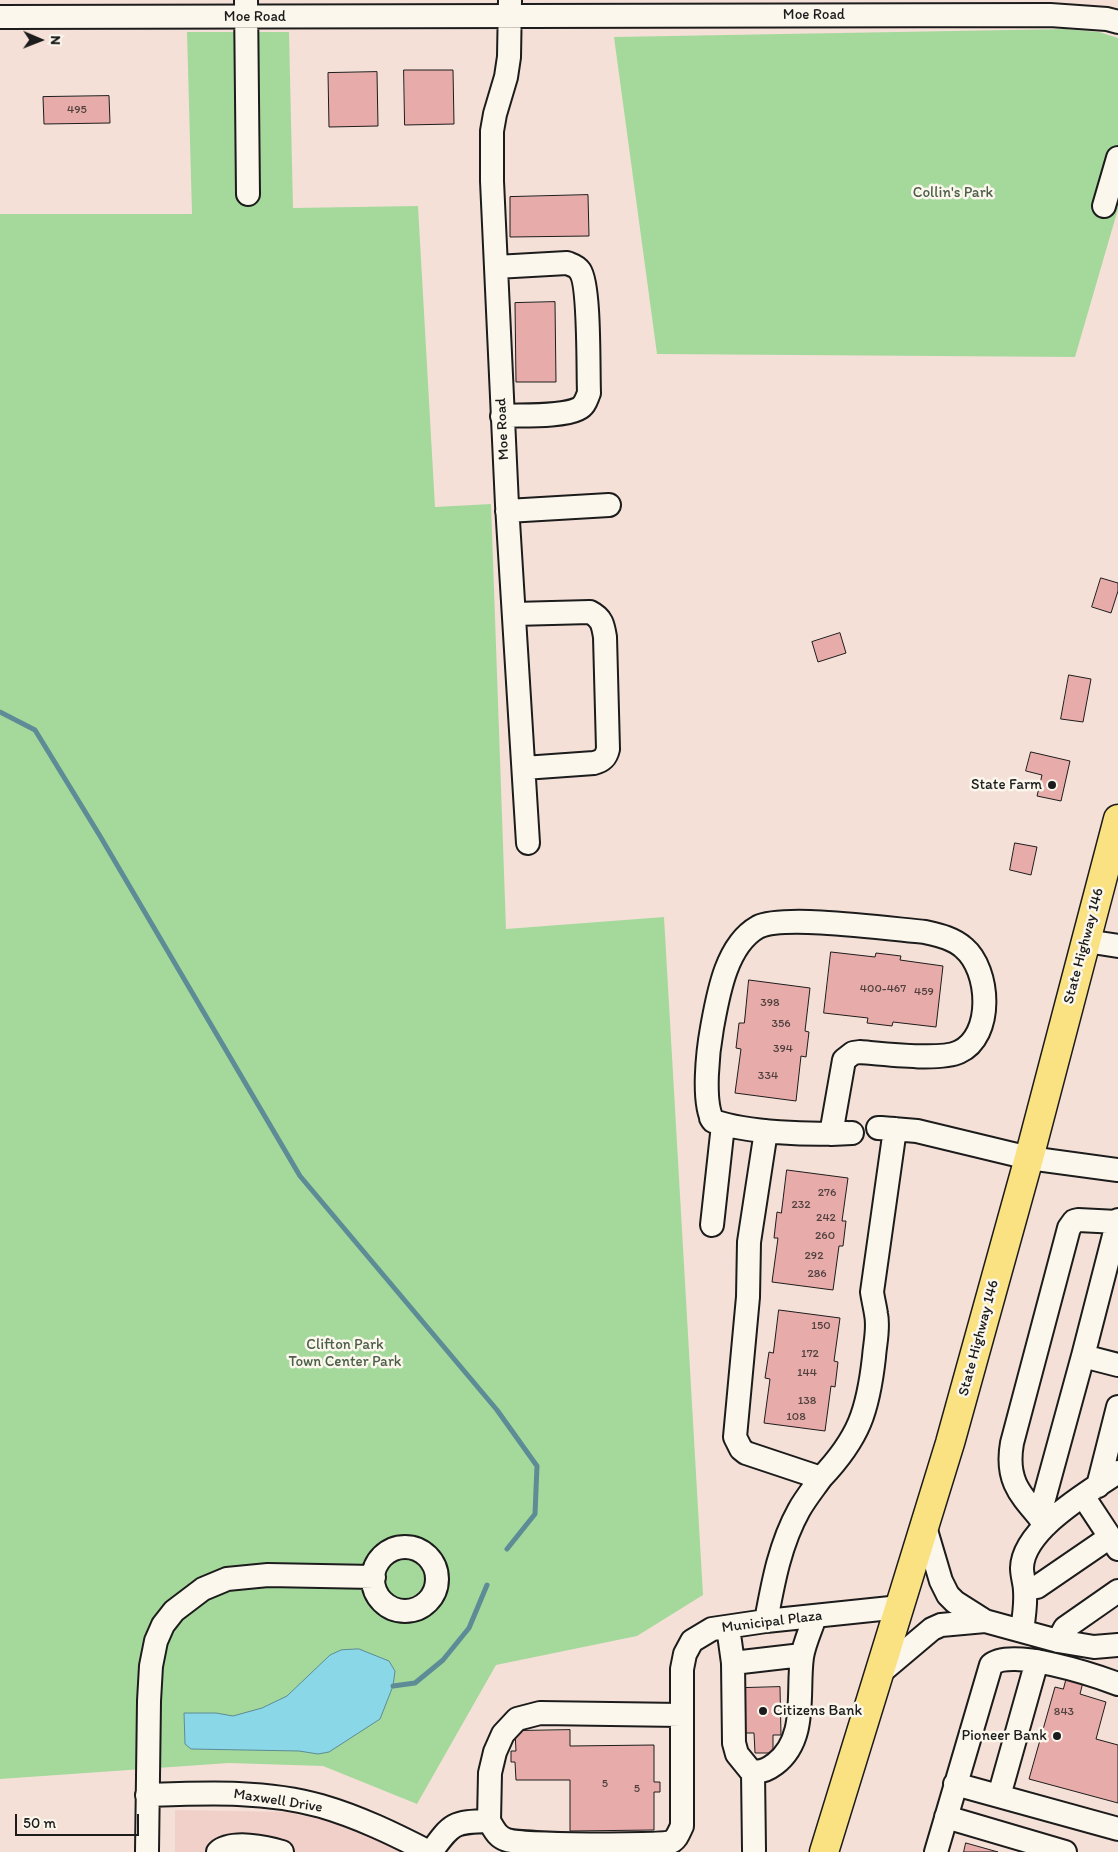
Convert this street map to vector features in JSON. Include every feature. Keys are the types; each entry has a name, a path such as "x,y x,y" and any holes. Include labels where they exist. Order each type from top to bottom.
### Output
{"main road":[{"name":"State Highway 146","path":"824,1852 950,1443 1029,1158 1118,818"}],"street":[{"path":"661,0 714,15"},
{"path":"246,8 248,194"},
{"name":"Moe Road","path":"0,18 246,8 510,9 714,15 1036,8 1118,22"},
{"name":"Moe Road","path":"510,9 509,57 506,77 492,131 492,181 507,511 528,843"},
{"path":"1104,206 1118,158"},
{"path":"496,267 567,263 574,265 580,270 586,291 589,393 584,404 578,409 567,412 502,416"},
{"path":"507,511 609,505"},
{"path":"514,614 590,612 597,615 603,623 605,637 607,754 602,761 594,763 524,768"},
{"path":"712,1225 716,1119 708,1074 710,1034 723,976 735,951 744,939 757,928 769,923 809,922 925,932 941,936 964,948 976,965 981,978 984,996 983,1021 972,1043 961,1052 946,1057 860,1052 849,1055 844,1060 831,1134"},
{"path":"1086,941 1118,946"},
{"path":"716,1119 766,1131 831,1134 886,1128 917,1131 1029,1158 1118,1170"},
{"path":"766,1621 775,1574 785,1540 799,1510 821,1478 839,1459 856,1432 870,1389 877,1328 877,1315 872,1292 886,1128"},
{"path":"766,1131 749,1242 748,1297 735,1437 741,1449 746,1453 821,1478"},
{"path":"1022,1630 1026,1607 1022,1567 1026,1554 1043,1521 1118,1221 1078,1220 1074,1221 1069,1228 1012,1442 1010,1454 1013,1481 1018,1491 1043,1521"},
{"path":"1084,1356 1118,1364"},
{"path":"1025,1589 1036,1588 1114,1543 1106,1481 1118,1407"},
{"path":"1043,1521 1106,1481"},
{"path":"925,1527 941,1581 948,1595 955,1602 985,1621 1058,1641 1094,1647 1118,1645"},
{"path":"146,1852 149,1701 152,1666 156,1641 163,1625 174,1611 202,1589 227,1580 268,1576 374,1577"},
{"path":"1058,1641 1065,1628 1118,1591"},
{"name":"Municipal Plaza","path":"489,1821 498,1835 507,1840 544,1843 629,1844 671,1842 677,1836 682,1826 682,1669 685,1654 692,1641 712,1629 766,1621 900,1607"},
{"path":"728,1627 733,1664 734,1743 737,1754 750,1770 753,1772 762,1771 780,1760 788,1752 796,1734 802,1655 815,1617"},
{"path":"881,1672 932,1629 941,1625 985,1621"},
{"path":"733,1664 802,1655"},
{"path":"936,1852 991,1665 996,1661 1008,1658 1037,1661 1118,1684"},
{"path":"999,1796 1037,1661"},
{"path":"430,1852 452,1827 462,1822 489,1821 490,1774 495,1752 503,1734 517,1720 540,1713 681,1715"},
{"path":"753,1772 754,1850"},
{"path":"955,1784 1118,1829"},
{"name":"Maxwell Drive","path":"147,1795 227,1793 277,1798 319,1806 369,1822 430,1852"},
{"path":"946,1817 1065,1852"},
{"path":"218,1852 228,1846 282,1852"}],"shaded area":[{"path":"175,1810 286,1812 348,1825 404,1852 175,1852"}],"green space":[{"name":"Collin's Park","path":"1065,29 1099,32 1118,38 1118,209 1075,357 657,354 614,37"},
{"name":"Clifton Park Town Center Park","path":"187,32 289,32 293,208 418,206 435,507 491,504 506,929 664,917 703,1595 637,1636 496,1665 417,1804 323,1766 229,1763 0,1779 0,214 192,214"}],"water":[{"path":"359,1649 389,1661 395,1671 393,1686 380,1719 329,1752 318,1754 299,1751 191,1749 185,1744 184,1713 216,1713 233,1716 262,1708 287,1696 330,1655 341,1650"}],"building":[{"path":"404,70 453,70 454,124 405,125"},
{"path":"377,72 378,126 329,127 328,73"},
{"path":"109,96 110,123 44,124 43,97"},
{"path":"588,195 589,236 510,237 510,197"},
{"path":"555,302 556,382 516,382 515,303"},
{"path":"1101,578 1118,583 1118,591 1111,613 1092,607"},
{"path":"840,633 846,653 818,662 812,642"},
{"path":"1069,675 1091,679 1083,722 1061,719"},
{"name":"State Farm","path":"1031,752 1070,761 1061,801 1037,796 1042,775 1026,771"},
{"path":"1015,843 1037,847 1031,875 1010,870"},
{"path":"831,952 875,957 876,953 901,956 900,960 943,966 936,1027 893,1022 892,1026 867,1023 868,1018 824,1013"},
{"path":"749,980 810,988 805,1031 809,1032 806,1057 801,1056 796,1101 735,1093 741,1049 736,1048 739,1023 744,1023"},
{"path":"787,1170 848,1178 842,1221 846,1221 843,1246 839,1246 833,1290 772,1282 778,1238 774,1238 777,1212 781,1213"},
{"path":"779,1310 840,1318 834,1361 838,1362 835,1387 831,1386 825,1431 764,1423 770,1379 765,1378 769,1352 773,1353"},
{"path":"1069,1669 1085,1674 1080,1694 1106,1702 1096,1739 1118,1745 1118,1803 1029,1779 1055,1687 1063,1689"},
{"name":"Citizens Bank","path":"780,1687 781,1735 773,1735 773,1753 755,1753 754,1733 745,1733 744,1688"},
{"path":"570,1730 570,1746 654,1745 654,1782 660,1782 660,1792 654,1792 654,1830 570,1831 570,1780 516,1780 515,1762 511,1762 511,1751 516,1751 515,1731"},
{"path":"966,1843 998,1852 964,1852"}],"waterway":[{"path":"0,712 35,730 100,836 300,1176 497,1410 537,1466 535,1514 507,1549"},
{"path":"393,1686 415,1683 443,1660 469,1628 487,1585"}],"place":[{"name":"State Farm","path":"1052,785"},
{"name":"Citizens Bank","path":"763,1711"},
{"name":"Pioneer Bank","path":"1057,1736"}]}
